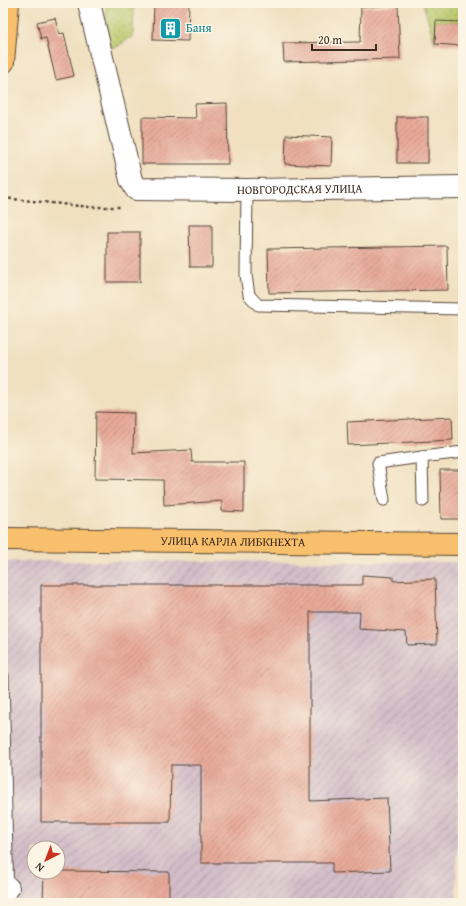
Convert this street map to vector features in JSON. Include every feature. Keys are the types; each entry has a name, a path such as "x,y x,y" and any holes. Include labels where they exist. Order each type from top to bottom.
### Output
{"main road":[{"path":"3,62 8,3"},
{"name":"УЛИЦА КАРЛА ЛИБКНЕХТА","path":"3,539 463,544"}],"street":[{"name":"НОВГОРОДСКАЯ УЛИЦА","path":"89,3 131,180 136,189 247,190 463,187"}],"lane":[{"path":"247,190 246,275 249,295 258,305 463,309"},
{"path":"384,500 378,463 463,452"},
{"path":"422,457 423,501"},
{"path":"3,676 6,893"}],"shaded area":[{"path":"3,561 463,562 456,903 3,903"}],"green space":[{"path":"106,3 134,3 133,36 115,48 110,46 107,40"},
{"path":"423,3 463,3 463,22 436,21 435,44"}],"building":[{"name":"Баня","path":"154,3 189,3 188,41 153,40"},
{"path":"398,5 400,59 284,62 283,43 360,42 361,7"},
{"path":"55,18 59,34 64,33 74,76 56,80 46,38 41,39 37,22"},
{"path":"436,21 463,22 463,46 435,44"},
{"path":"227,103 228,164 142,164 142,117 196,118 195,104"},
{"path":"397,117 428,117 428,163 397,163"},
{"path":"286,135 332,137 331,166 285,164"},
{"path":"189,225 212,225 212,267 190,267"},
{"path":"107,232 140,232 140,282 107,282"},
{"path":"447,246 448,290 269,293 268,249"},
{"path":"96,412 134,413 133,453 191,450 192,462 244,462 244,512 222,511 222,501 164,505 163,480 95,479"},
{"path":"452,417 453,440 348,445 347,422"},
{"path":"440,470 463,470 463,519 441,519"},
{"path":"362,575 393,577 393,581 435,579 437,644 407,645 406,632 359,629 360,612 310,612 310,801 387,798 390,871 332,873 332,863 201,863 201,765 171,765 170,822 41,822 41,585 362,585"},
{"path":"66,871 169,872 169,903 43,903 44,880 66,880"}],"place":[{"name":"Баня","path":"171,28"}]}
